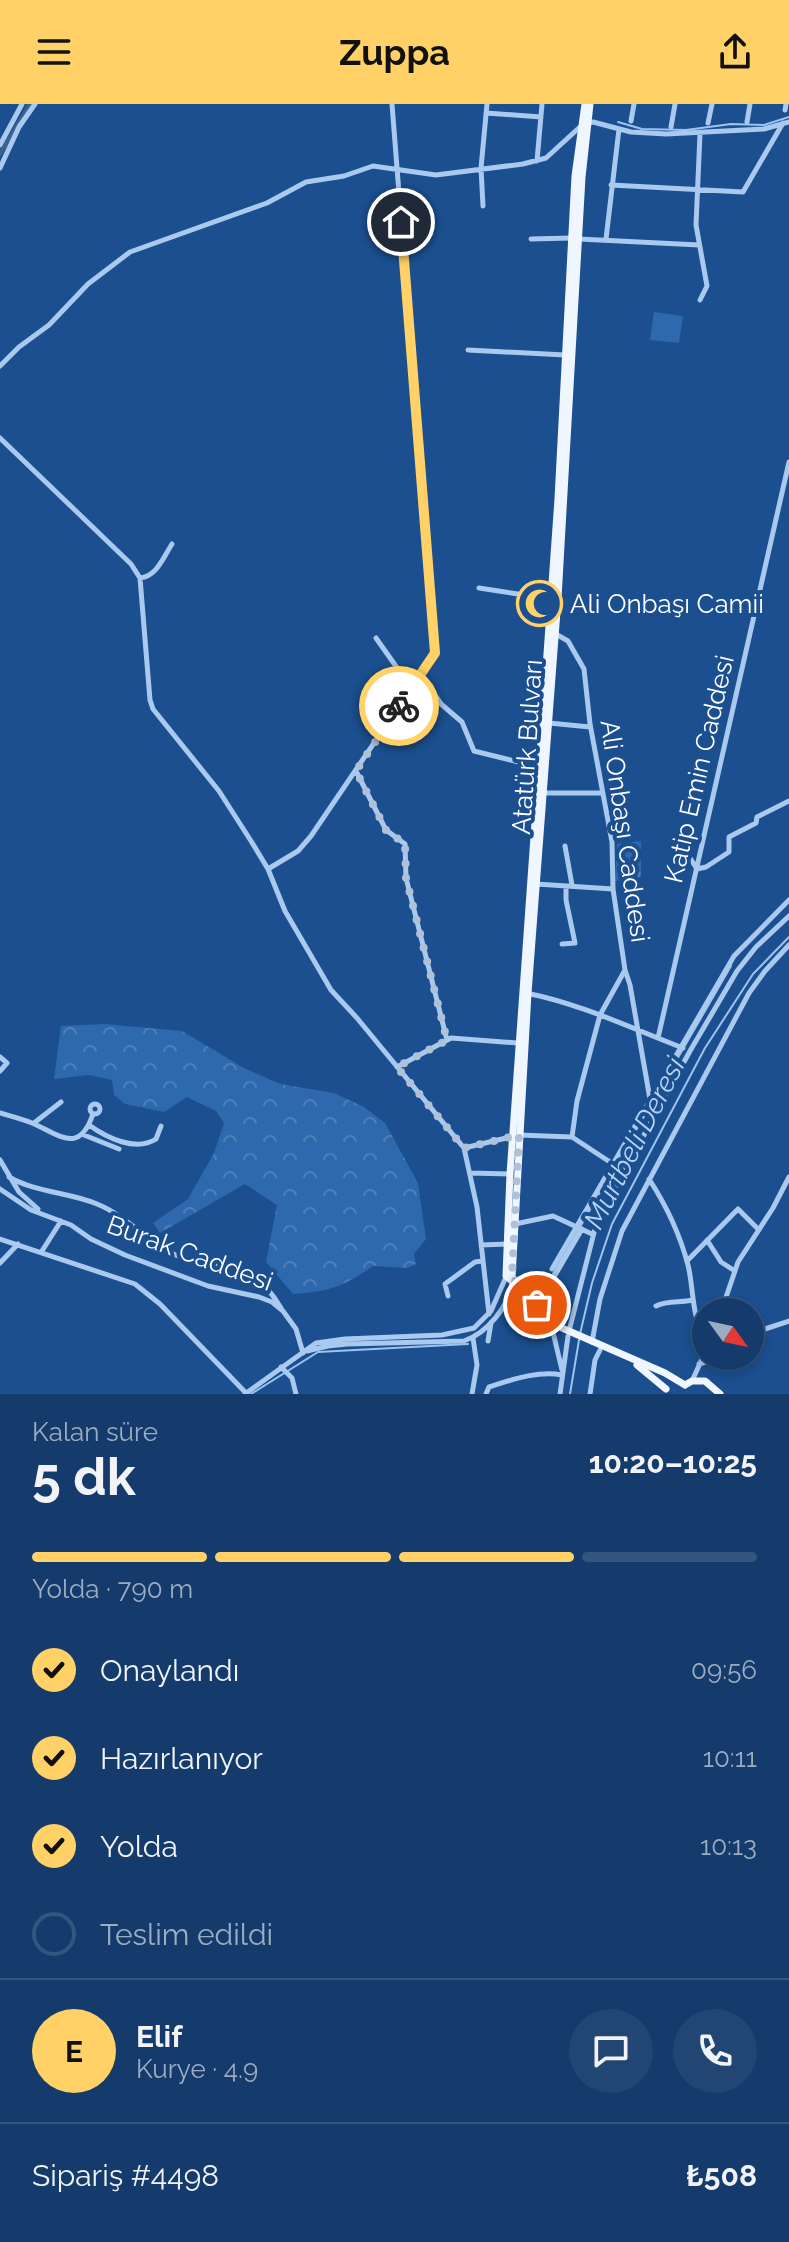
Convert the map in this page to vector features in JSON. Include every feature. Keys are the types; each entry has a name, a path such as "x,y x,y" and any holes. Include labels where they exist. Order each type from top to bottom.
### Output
{"main road":[{"name":"Atatürk Bulvarı","path":"511,1280 518,1043 544,793 576,239 588,104"},
{"name":"Atatürk Bulvarı","path":"511,1280 508,1244 510,1174 516,1136 539,767 552,633 551,599 576,239"},
{"path":"511,1280 570,1335"},
{"path":"511,1280 551,1324 570,1335 687,1387 705,1381 720,1394"},
{"path":"595,1346 640,1367 667,1392 671,1381 677,1380"}],"street":[{"path":"0,145 22,104"},
{"path":"0,168 19,127 35,104"},
{"path":"268,869 298,851 311,836 435,653 392,104"},
{"path":"483,206 481,168 487,104"},
{"path":"537,161 542,104"},
{"path":"631,121 634,104"},
{"path":"671,127 675,104"},
{"path":"708,123 712,104"},
{"path":"747,122 750,104"},
{"path":"486,113 541,117"},
{"path":"0,366 49,325 88,284 130,252 267,203 306,182 344,176 373,166 436,175 537,161 546,158 593,122 650,133 700,134 729,129 764,129 786,122"},
{"path":"611,185 743,192 786,122"},
{"path":"606,240 619,129"},
{"path":"700,134 696,225 707,286 700,300"},
{"path":"562,144 582,148"},
{"path":"531,239 699,245"},
{"path":"468,350 566,355"},
{"path":"0,438 131,564 140,578 153,709 219,791 268,869 285,911 325,981 464,1148 489,1314"},
{"name":"Katip Emin Caddesi","path":"658,1038 789,462"},
{"path":"140,578 150,577 172,544"},
{"path":"479,588 551,599"},
{"name":"Ali Onbaşı Caddesi","path":"552,633 568,641 584,669 590,727 612,842 613,889 625,970 600,1015 577,1101 572,1137"},
{"path":"376,638 400,672 405,696"},
{"path":"421,674 441,704 462,722 474,751 539,767"},
{"path":"549,723 590,727"},
{"path":"356,771 386,830 405,844 406,878 447,1040"},
{"path":"544,793 602,793"},
{"path":"690,858 697,869 706,867 729,852 729,837 756,823 757,817 789,801"},
{"path":"562,944 575,943 566,900 569,885 565,846"},
{"path":"536,884 613,889"},
{"path":"560,1394 592,1234 734,956 789,900"},
{"path":"537,1306 651,1100 743,962 789,916"},
{"path":"590,1394 600,1299 622,1231 749,993 789,945"},
{"path":"625,970 651,1100"},
{"path":"525,992 550,997 684,1049"},
{"path":"397,1067 447,1040 518,1043"},
{"path":"0,1057 7,1063 0,1071"},
{"path":"34,1123 61,1102"},
{"path":"0,1113 34,1123 55,1136 79,1138 84,1135 93,1114"},
{"path":"89,1125 103,1136 140,1146 156,1139 161,1126"},
{"path":"84,1135 119,1149"},
{"path":"464,1148 516,1136 572,1137 613,1164"},
{"path":"0,1160 19,1192 41,1212"},
{"path":"470,1173 510,1174"},
{"path":"9,1177 28,1188 67,1194 96,1203 165,1250 191,1261 241,1269 258,1280 283,1311"},
{"path":"726,1298 735,1271 789,1177"},
{"path":"649,1179 662,1199 687,1261 693,1298"},
{"name":"Burak Caddesi","path":"0,1189 31,1210 61,1221 125,1255 208,1286 259,1297 283,1311 296,1329 303,1353"},
{"path":"687,1261 738,1209 758,1229"},
{"path":"514,1224 553,1216 592,1234"},
{"path":"42,1251 61,1221"},
{"path":"552,1269 579,1228"},
{"path":"0,1239 119,1277 146,1291 246,1394 267,1383 316,1343 458,1333 474,1328 489,1314 511,1280"},
{"path":"707,1240 721,1262 735,1271"},
{"path":"0,1263 18,1244"},
{"path":"481,1245 508,1244"},
{"path":"448,1296 445,1284 475,1262 482,1261"},
{"path":"303,1353 328,1346 440,1343 473,1338 491,1323 510,1291 511,1280"},
{"path":"656,1306 670,1301 692,1300"},
{"path":"764,1329 789,1321"},
{"path":"488,1341 491,1323"},
{"path":"551,1324 562,1375"},
{"path":"472,1394 476,1385 477,1365 473,1338"},
{"path":"283,1370 292,1378 296,1394"},
{"path":"486,1394 489,1387 511,1380 546,1373 562,1375"}],"green space":[{"path":"654,312 683,316 679,343 650,340"},
{"path":"641,841 641,877 615,881 617,844"},
{"path":"104,1024 182,1031 244,1068 280,1084 334,1093 364,1107 385,1123 418,1183 426,1239 414,1254 416,1264 407,1268 373,1266 336,1287 293,1294 266,1262 277,1205 245,1184 160,1233 153,1223 188,1199 214,1153 224,1123 216,1111 187,1097 164,1112 125,1104 114,1095 112,1080 89,1075 54,1079 61,1026"}],"waterway":[{"path":"0,154 30,104"},
{"path":"618,122 642,129 686,130 731,124 764,125 789,117"},
{"name":"Murtbeli Deresi","path":"580,1334 592,1283 612,1224 705,1048 753,974 789,937"},
{"path":"539,1298 731,966"},
{"name":"Murtbeli Deresi","path":"570,1394 579,1340"},
{"path":"251,1394 318,1352 468,1344"}],"way so far":[{"path":"399,706 356,771 386,830 405,844 406,878 447,1040 397,1067 464,1148 519,1135 512,1277 537,1305"}],"place":[{"name":"Ali Onbaşı Camii","path":"539,604"}],"route":[{"path":"399,706 435,653 401,222"}]}
